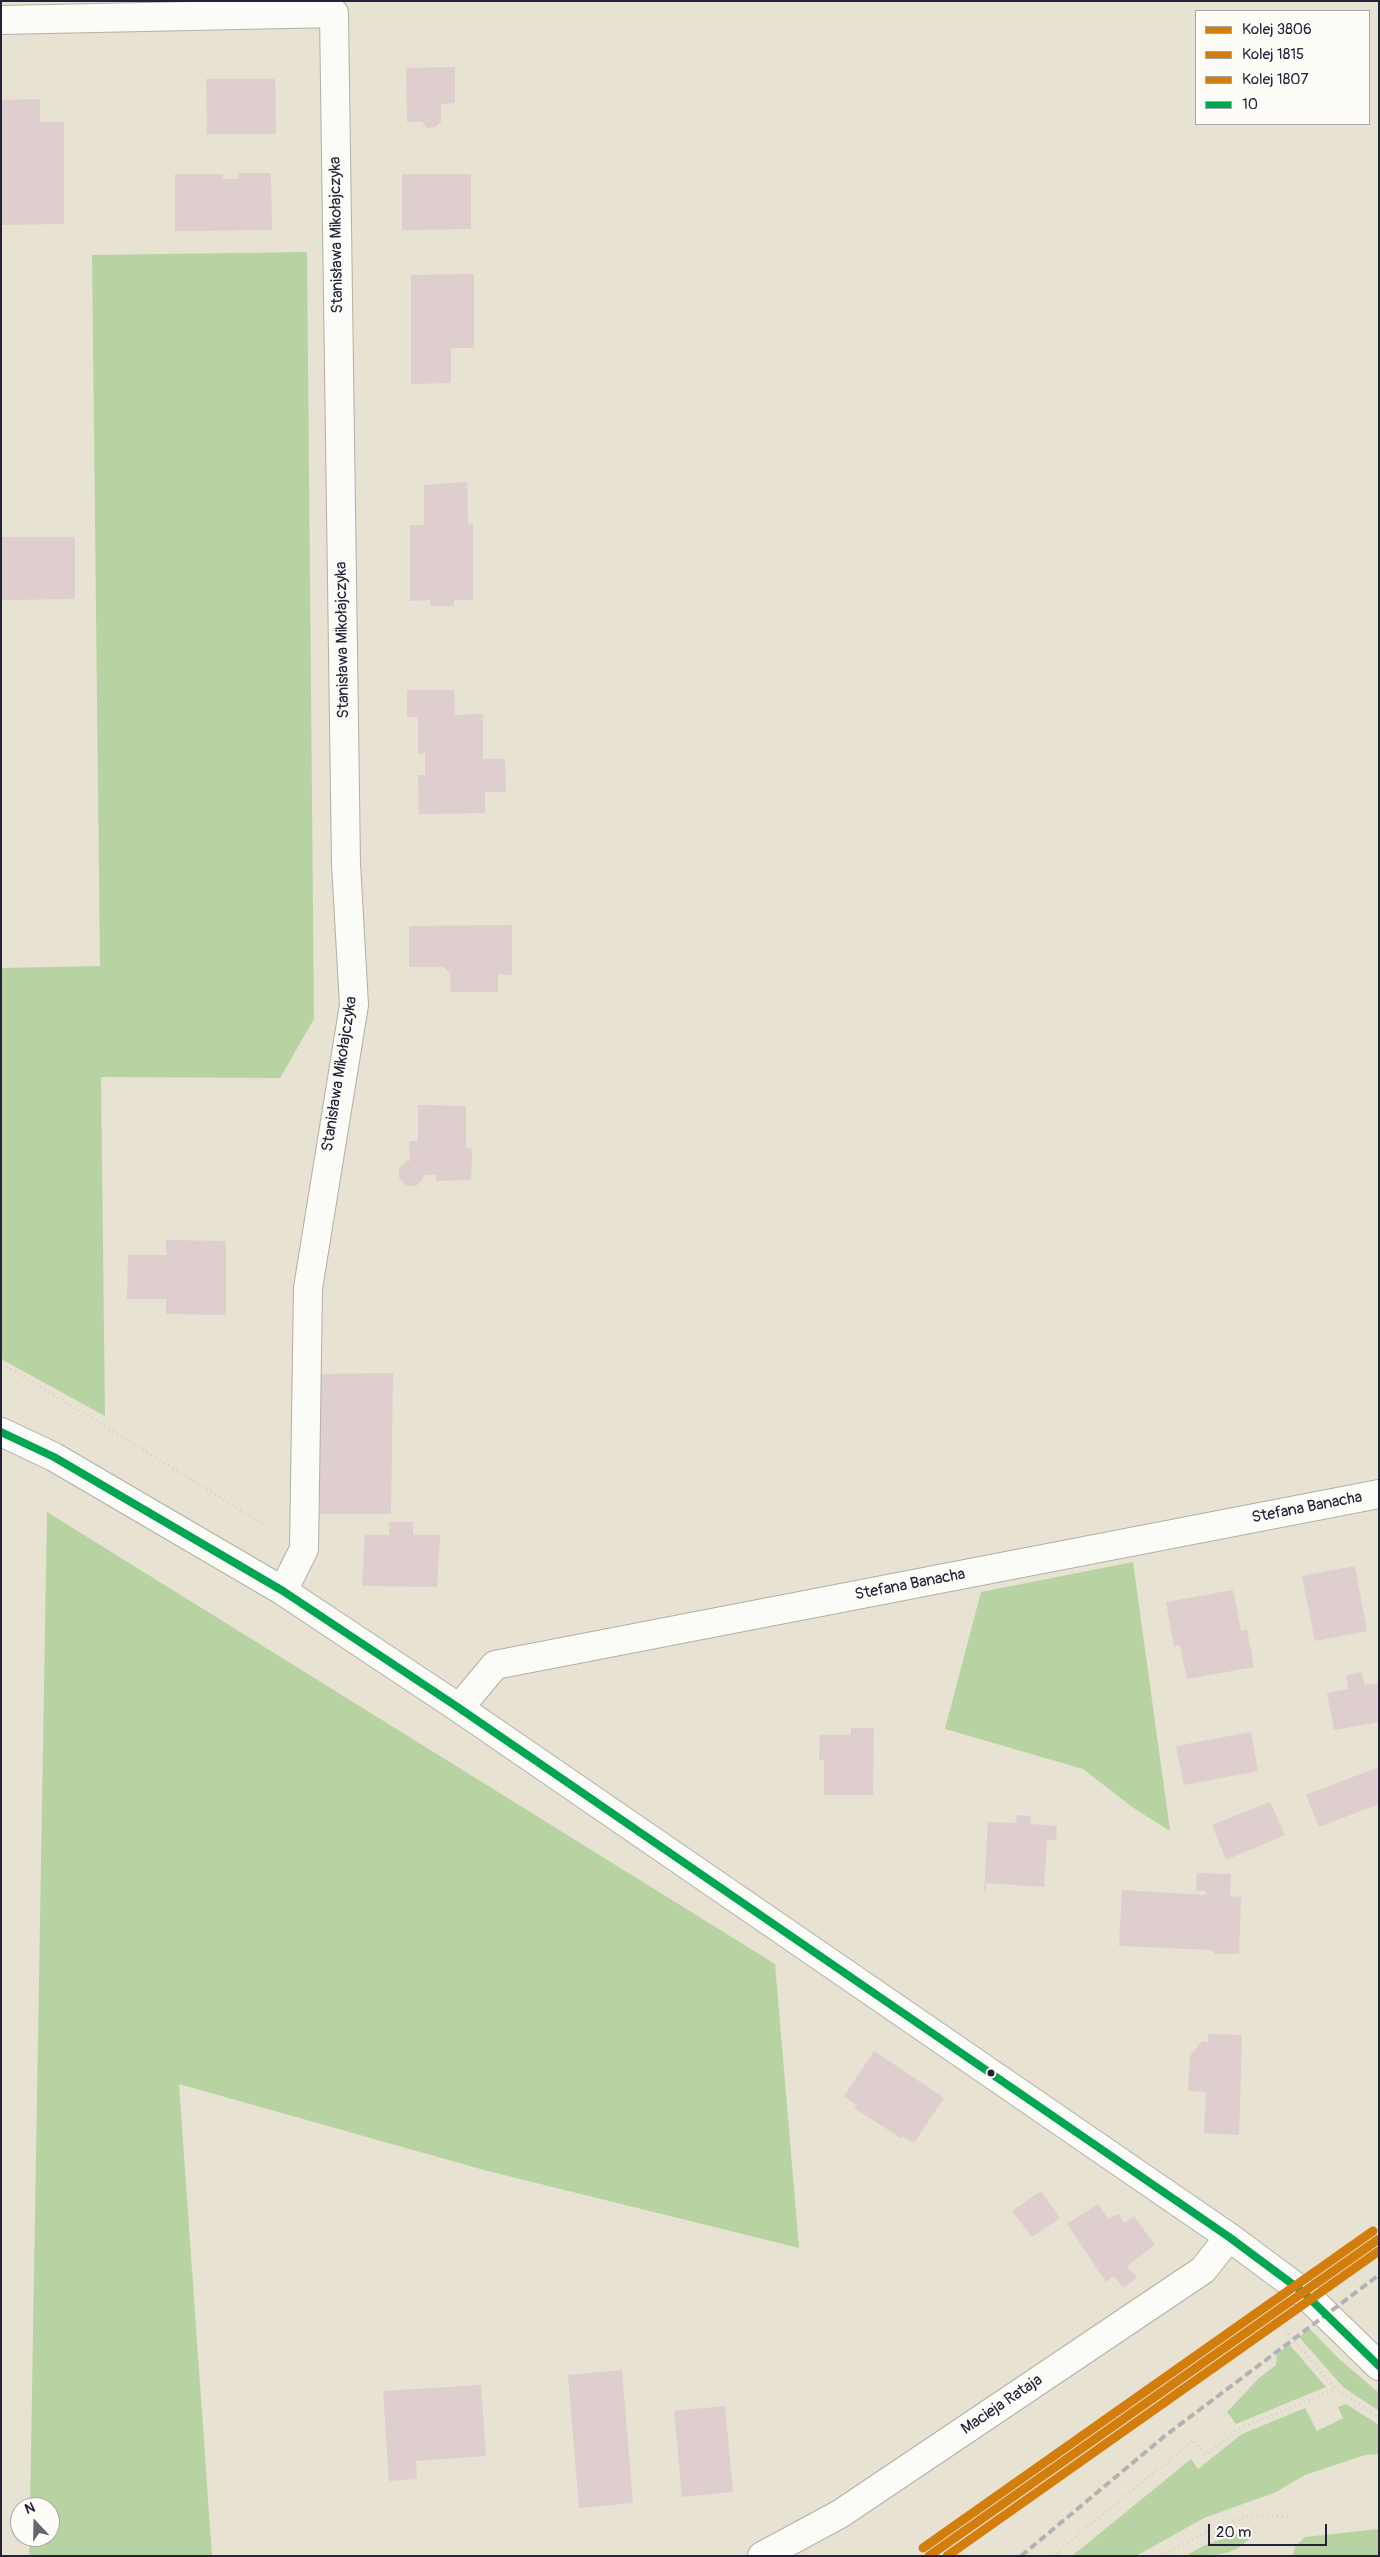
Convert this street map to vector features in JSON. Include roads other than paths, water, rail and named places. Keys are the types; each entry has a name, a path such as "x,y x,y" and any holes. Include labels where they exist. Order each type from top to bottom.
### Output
{"street":[{"name":"Stanisława Mikołajczyka","path":"1,20 334,7 346,864 354,1005 308,1288 304,1549 283,1591"},
{"path":"1,1432 54,1457 283,1591 459,1708 1229,2237 1303,2292 1379,2366"},
{"name":"Stefana Banacha","path":"459,1708 495,1666 1379,1494"},
{"name":"Macieja Rataja","path":"762,2556 840,2514 1203,2270 1229,2237"}],"railway":[{"path":"1021,2556 1166,2435 1379,2275"}],"rail line":[{"name":"1807","path":"923,2548 1373,2231"},
{"name":"3806","path":"929,2556 1379,2239"},
{"name":"1815","path":"947,2556 1379,2251"}]}
